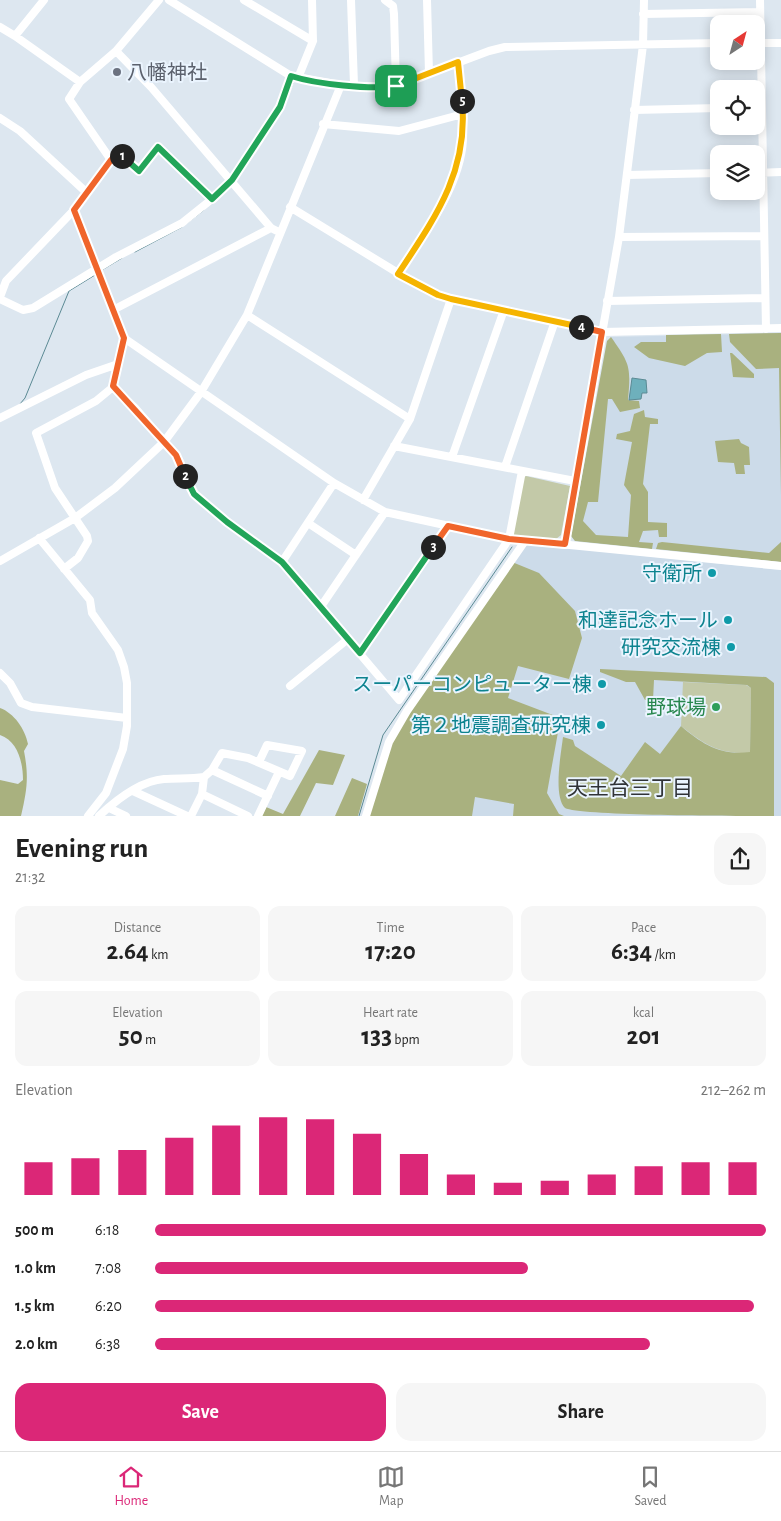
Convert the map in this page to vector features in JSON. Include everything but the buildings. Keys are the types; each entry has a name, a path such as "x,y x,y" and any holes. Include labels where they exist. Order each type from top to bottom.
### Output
{"street":[{"path":"15,36 44,0"},
{"path":"111,160 69,99 80,82 116,51 159,0"},
{"path":"169,0 295,77 341,84 396,86 458,62 505,47 710,43"},
{"path":"244,0 313,41"},
{"path":"212,199 158,147 139,171 119,153 111,160 74,210 6,282 0,298 22,310 33,308 116,258 182,223 212,199 232,180 280,107 313,41 312,0"},
{"path":"351,0 354,85"},
{"path":"385,0 393,6 396,86"},
{"path":"427,0 429,73"},
{"path":"565,544 619,237 643,45 644,0"},
{"path":"760,0 760,15"},
{"path":"644,14 760,12"},
{"path":"0,27 80,82"},
{"path":"765,43 781,43"},
{"path":"116,51 152,87 272,228 279,232"},
{"path":"398,274 442,206 463,141 463,114 458,62"},
{"path":"0,561 74,518 115,488 164,442 201,392 247,315 279,232 341,84"},
{"path":"634,110 710,108"},
{"path":"323,124 400,131 463,114"},
{"path":"0,118 20,131 86,192"},
{"path":"765,172 781,172"},
{"path":"627,175 710,173"},
{"path":"761,200 766,329"},
{"path":"290,206 398,274 451,299 602,332 781,328"},
{"path":"74,210 124,338 334,483 385,512 509,539 781,566"},
{"path":"113,310 272,228"},
{"path":"619,237 764,236"},
{"path":"607,301 765,298"},
{"path":"363,500 410,419 451,299"},
{"path":"452,457 504,310"},
{"path":"247,315 410,419"},
{"path":"505,468 555,321"},
{"path":"64,569 78,558 88,541 49,475 36,433 96,401 113,386 124,338"},
{"path":"0,418 86,375 118,364"},
{"path":"113,386 135,408 182,464 186,482 194,494 227,522 282,562 399,700 509,539 522,471"},
{"path":"394,446 575,481"},
{"path":"282,562 334,483"},
{"path":"320,608 385,512"},
{"path":"308,523 356,555"},
{"path":"360,653 448,526"},
{"path":"38,538 90,600 92,613 118,650 127,683 127,718 122,749 113,780 106,793 88,816"},
{"path":"366,816 389,742 407,711 525,541"},
{"path":"290,686 348,639"},
{"path":"0,673 10,683 21,703 32,708 127,718"},
{"path":"100,816 108,808 133,791 163,779 204,777 212,770 222,753 248,758 290,776 302,751 267,745 259,762"},
{"path":"212,770 268,796"},
{"path":"258,816 279,772"},
{"path":"191,816 202,794 204,777"},
{"path":"133,791 172,813 187,816"},
{"path":"202,794 248,816"},
{"path":"108,808 126,816"}],"shaded area":[{"path":"781,333 781,562 575,541 571,536 607,341 611,337"},
{"path":"524,545 781,570 781,816 369,816"}],"green space":[{"path":"781,333 781,495 779,368 756,369 730,342 729,334"},
{"path":"721,334 722,352 707,353 685,366 649,358 634,347 641,342 666,342 666,335"},
{"path":"611,337 628,366 628,400 639,401 640,408 620,412 612,399 608,399 598,502 588,502 583,521 596,535 628,537 631,495 624,485 632,442 616,439 617,434 630,431 634,414 644,410 645,417 658,419 658,424 650,424 643,484 648,492 648,522 667,523 667,537 659,537 658,530 643,531 639,542 653,543 652,549 575,541 571,536 607,341"},
{"path":"730,353 754,374 754,378 733,377"},
{"path":"739,439 741,443 749,447 750,465 744,465 745,474 736,474 734,463 718,462 715,441"},
{"path":"526,476 570,486 561,535 556,539 514,535 523,478"},
{"path":"781,542 781,562 656,549 658,543 769,553"},
{"path":"512,562 539,573 575,611 582,638 569,679 518,666 508,698 558,717 560,721 547,793 559,814 564,816 513,816 514,804 475,797 472,816 369,816 385,760 400,725"},
{"path":"600,669 766,677 774,683 774,816 600,813 565,808 559,794 563,737 573,740 575,746 621,776 645,742 660,754 681,726 712,747 730,752 750,752 751,688 747,685 654,680 653,700 645,700 635,682 626,682 600,672"},
{"name":"野球場","path":"683,682 746,685 751,688 750,753 730,752 713,747 681,726"},
{"path":"0,708 18,722 28,744 24,751 27,784 21,816 0,816 0,780 18,784 23,780 22,767 15,747 0,735"},
{"path":"319,750 345,755 333,785 316,783 300,816 262,816 266,807 283,814"},
{"path":"352,778 367,784 358,816 335,816"}],"water":[{"path":"632,378 646,380 647,393 642,393 641,399 629,400"}],"waterway":[{"path":"289,93 294,81"},
{"path":"224,193 232,185"},
{"path":"187,223 204,210"},
{"path":"135,252 182,227"},
{"path":"102,270 122,258"},
{"path":"20,404 25,398 69,291 95,275"},
{"path":"359,816 383,735 512,547"}],"place":[{"name":"八幡神社","path":"117,72"},
{"name":"守衛所","path":"712,573"},
{"name":"和達記念ホール","path":"728,620"},
{"name":"研究交流棟","path":"731,647"},
{"name":"スーパーコンピューター棟","path":"602,684"},
{"name":"野球場","path":"716,707"},
{"name":"第２地震調査研究棟","path":"601,725"}],"district":[{"name":"天王台三丁目","path":"630,788"}],"route":[{"path":"458,62 463,116 463,141 449,189 433,221 398,274 438,295 451,299 602,332 565,544 509,539 448,526 360,653 282,562 227,522 194,494 186,482 182,464 176,455 113,386 124,338 74,210 111,160 119,153 139,171 158,147 212,199 232,180 280,107 291,76 341,84 396,86 458,62"}]}
